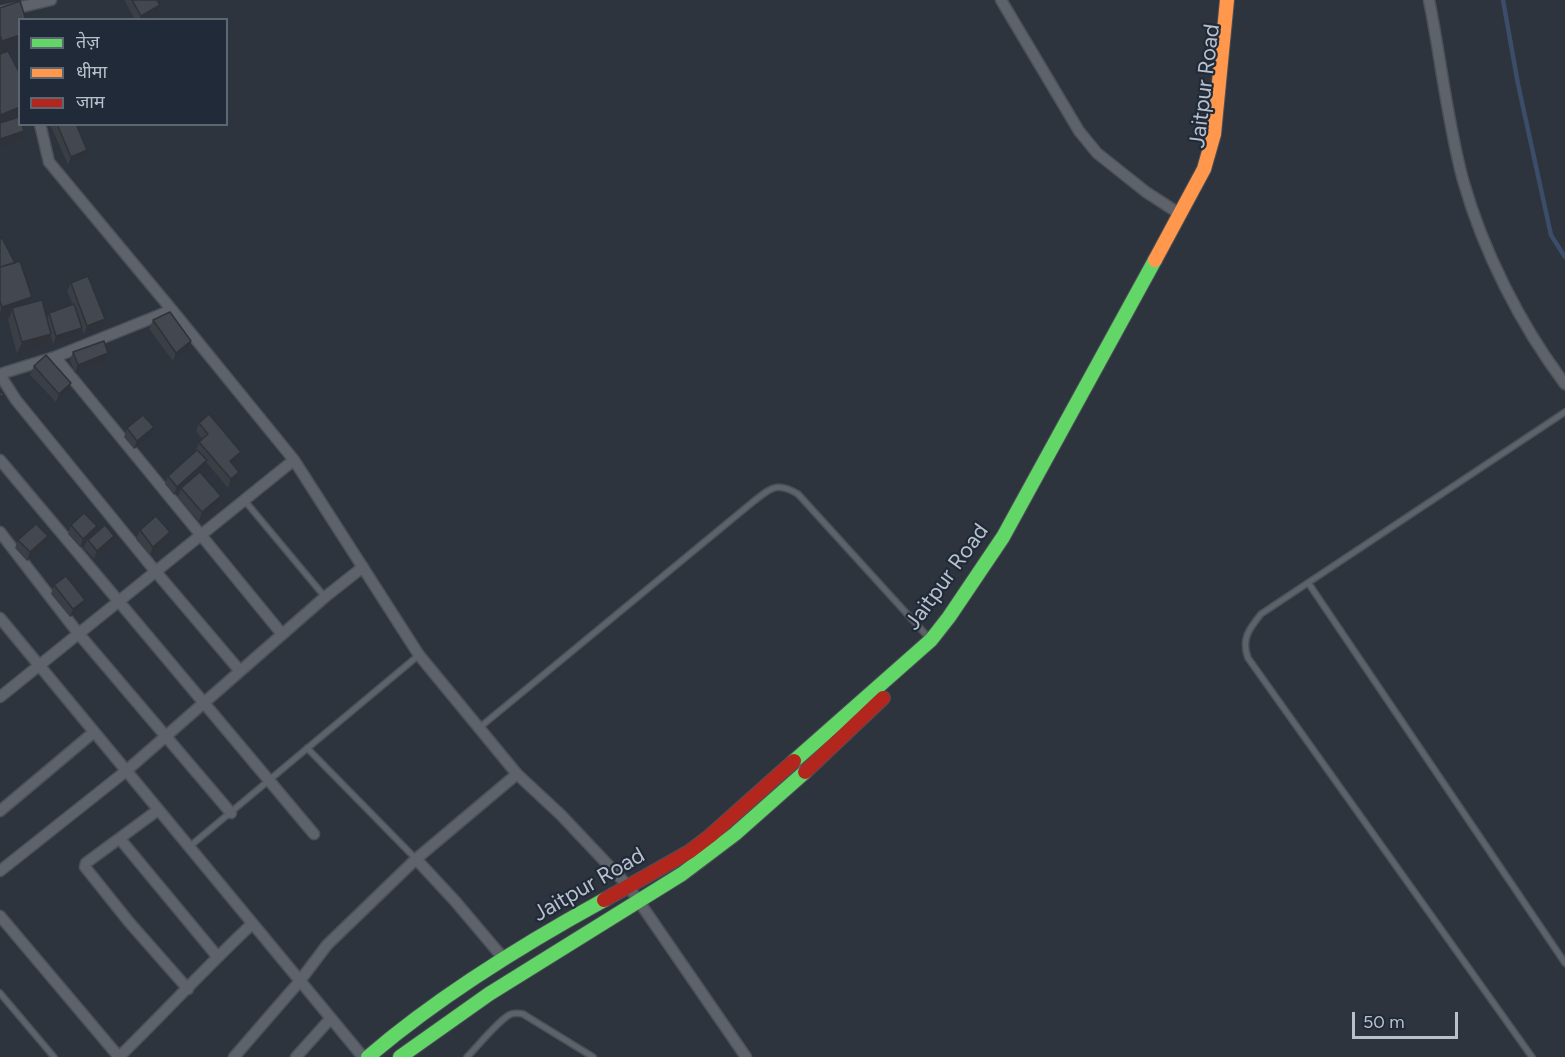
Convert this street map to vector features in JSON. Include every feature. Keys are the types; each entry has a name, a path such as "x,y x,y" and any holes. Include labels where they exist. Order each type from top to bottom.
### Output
{"street":[{"path":"0,12 51,0"},
{"path":"1001,0 1079,131 1097,153 1137,185 1180,214"},
{"name":"Jaitpur Road","path":"368,1057 396,1033 504,959 689,852 710,836 931,640 1003,537 1204,169 1214,134 1227,0"},
{"name":"Jaitpur Road","path":"400,1057 452,1019 681,875 744,827 942,643 986,582 1031,507 1212,173 1221,147 1236,0"},
{"path":"1429,0 1461,168 1478,223 1500,273 1540,351 1565,384"},
{"path":"40,126 49,162 294,460 419,654 517,774 561,815 629,887 746,1057"},
{"path":"172,309 56,357 0,374 16,400 240,671"},
{"path":"56,357 282,634"},
{"path":"0,460 314,834"},
{"path":"0,697 294,460"},
{"path":"0,532 78,633 231,813"},
{"path":"0,872 126,771 282,634 363,567"},
{"path":"2,623 40,665 363,1057"},
{"path":"0,811 94,732"},
{"path":"234,1057 299,982 327,945 416,859 517,774"},
{"path":"158,810 86,863 85,867 188,989"},
{"path":"120,839 217,956"},
{"path":"416,859 504,959"},
{"path":"0,916 119,1057 188,989 217,956 252,924"},
{"path":"296,1057 331,1018"}],"lane":[{"path":"1532,1057 1248,658 1244,649 1244,640 1251,626 1261,614 1565,412"},
{"path":"479,728 768,489 778,486 798,494 931,640"},
{"path":"245,501 325,597"},
{"path":"1309,584 1565,963"},
{"path":"189,847 419,654"},
{"path":"307,748 416,859"},
{"path":"0,993 54,1057"},
{"path":"467,1057 502,1021 516,1013 523,1014 593,1057"}],"building":[{"path":"132,0 157,0 160,5 141,16"},
{"path":"20,1 25,18 18,18 18,36 2,41 0,35 0,8"},
{"path":"8,51 18,70 18,108 0,115 0,54"},
{"path":"18,117 18,126 23,126 24,131 0,139 0,123"},
{"path":"58,126 77,126 87,150 71,157"},
{"path":"2,238 15,263 0,267 0,239"},
{"path":"20,261 32,297 2,307 0,267"},
{"path":"88,276 105,319 87,326 71,283"},
{"path":"42,300 51,334 22,342 12,308"},
{"path":"74,304 82,328 56,336 49,313"},
{"path":"170,312 191,341 176,353 153,320"},
{"path":"104,341 108,353 78,365 73,352"},
{"path":"46,355 71,383 59,394 34,366"},
{"path":"209,414 241,452 230,461 239,472 231,479 199,442 208,434 199,423"},
{"path":"143,415 154,427 137,441 127,428"},
{"path":"197,450 207,460 177,487 168,476"},
{"path":"200,472 221,496 202,512 181,488"},
{"path":"84,513 97,526 83,539 71,525"},
{"path":"156,516 170,532 153,547 140,530"},
{"path":"36,524 48,536 30,552 18,540"},
{"path":"105,525 114,536 97,551 88,540"},
{"path":"66,576 85,600 73,609 54,585"}],"waterway":[{"path":"1503,0 1518,84 1551,235 1565,257"}],"traffic: fast":[{"path":"794,761 931,640 949,617 1003,537 1155,260"},
{"path":"400,1057 489,994 682,874 735,834 805,772"},
{"path":"368,1057 423,1013 482,972 604,900"}],"traffic: slow":[{"path":"1155,260 1204,169 1214,134 1227,0"}],"traffic: jam":[{"path":"805,772 883,698"},
{"path":"604,900 689,852 794,761"}]}
